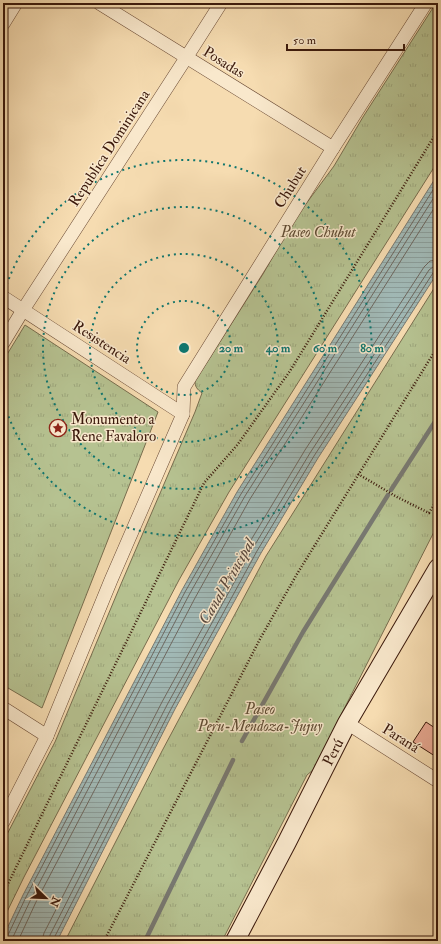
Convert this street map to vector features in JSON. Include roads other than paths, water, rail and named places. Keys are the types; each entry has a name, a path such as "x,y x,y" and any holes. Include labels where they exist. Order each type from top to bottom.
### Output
{"main road":[{"name":"Perú","path":"235,941 347,723 438,568"}],"street":[{"path":"3,24 16,3"},
{"name":"Posadas","path":"99,3 333,148"},
{"name":"Republica Dominicana","path":"3,343 221,3"},
{"name":"Chubut","path":"183,414 184,387 333,148 426,3"},
{"name":"Resistencia","path":"3,297 183,414"},
{"path":"3,822 47,736 111,580 183,414"},
{"path":"3,708 47,736"},
{"name":"Paraná","path":"347,723 438,781"}],"water":[{"name":"Canal Principal","path":"438,174 438,272 318,458 261,553 175,709 57,941 3,941 3,937 23,895 182,590 237,492"}],"waterway":[{"path":"391,490 438,417"},
{"path":"242,741 303,632 388,495"},
{"path":"145,941 233,760"}],"place":[{"name":"Monumento a Rene Favaloro","path":"58,428"}],"park label":[{"name":"Paseo Chubut","path":"318,232"},
{"name":"Paseo Peru-Mendoza-Jujuy","path":"260,718"}]}
